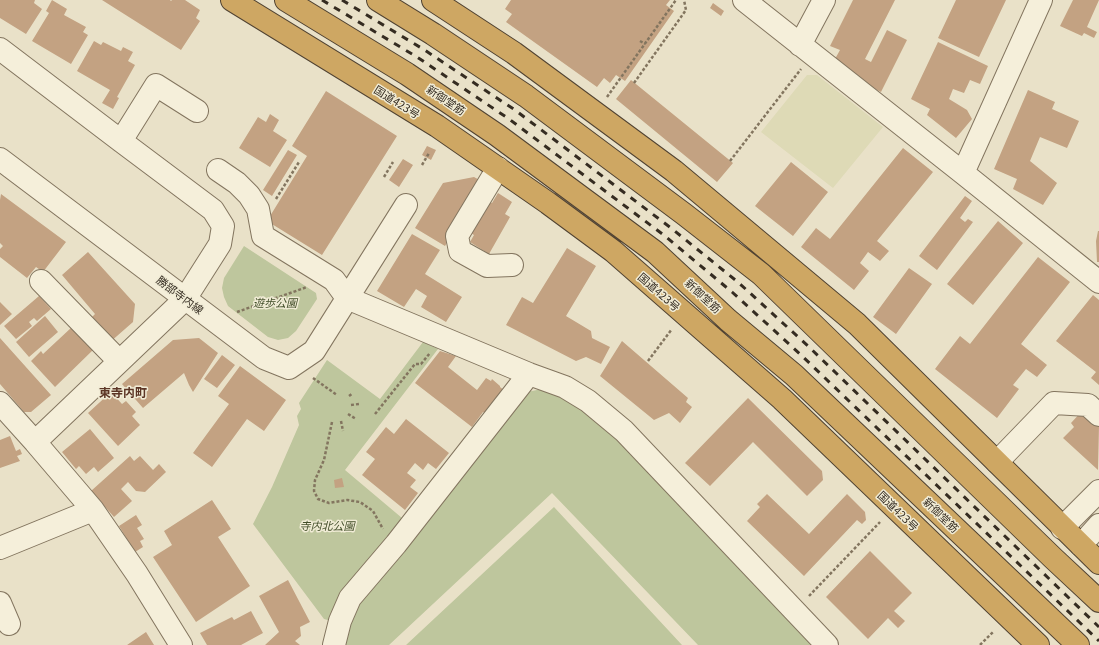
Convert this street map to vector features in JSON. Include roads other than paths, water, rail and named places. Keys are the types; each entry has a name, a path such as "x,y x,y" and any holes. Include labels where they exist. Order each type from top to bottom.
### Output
{"highway":[{"name":"国道423号","path":"232,0 437,126 548,203 613,251 782,399 1038,645"},
{"name":"新御堂筋","path":"286,0 407,74 497,135 655,252 728,320 794,375 1078,645"},
{"path":"378,0 433,34 526,96 762,274"},
{"path":"433,0 514,53 674,171 857,324 1099,563"},
{"path":"674,171 762,274 1052,558 1099,601"},
{"path":"613,251 728,320"}],"street":[{"path":"744,0 1099,282"},
{"path":"800,45 824,0"},
{"path":"963,173 1041,0"},
{"path":"0,49 213,210 223,226 220,244 185,298 35,442"},
{"path":"120,141 156,85 197,111"},
{"name":"勝部寺内線","path":"0,159 264,358 289,368 314,351 347,298"},
{"path":"498,168 457,236 460,251 487,266 512,265"},
{"path":"218,170 237,183 249,195 258,209 260,224 264,236 334,280 347,298 529,374 565,387 588,401 624,431 827,645"},
{"path":"347,298 406,205"},
{"path":"41,282 119,361"},
{"path":"334,645 340,621 350,598 396,544 529,374"},
{"path":"0,403 93,510 137,574 181,645"},
{"path":"997,462 1054,403 1088,405 1099,415"},
{"path":"1062,528 1099,491"},
{"path":"0,548 93,510"},
{"path":"1081,545 1099,526"},
{"path":"0,603 9,624"}],"railway":[{"path":"322,0 417,57 509,119 665,236 732,292 800,354 1099,641"},
{"path":"342,0 423,49 515,110 671,228 739,283 808,346 1099,627"}],"district":[{"name":"東寺内町","path":"123,392"}],"park label":[{"name":"遊歩公園","path":"275,303"},
{"name":"寺内北公園","path":"327,526"}]}
